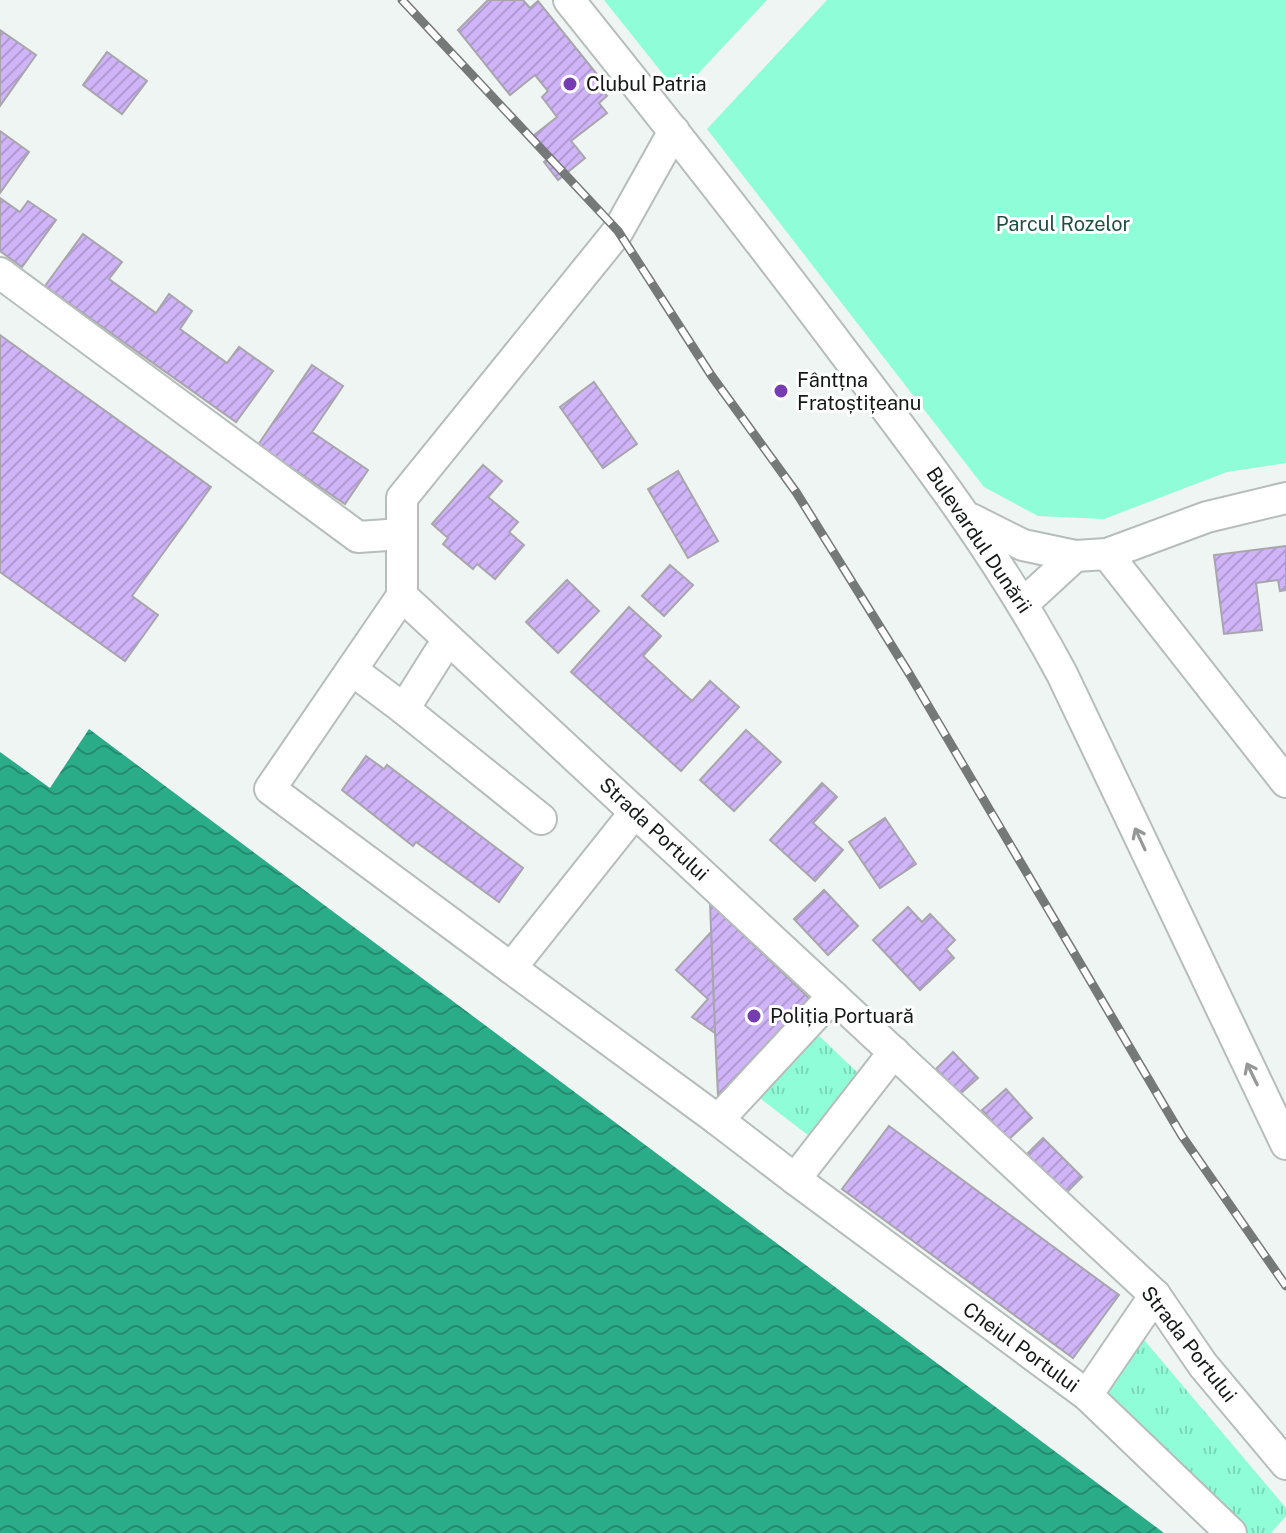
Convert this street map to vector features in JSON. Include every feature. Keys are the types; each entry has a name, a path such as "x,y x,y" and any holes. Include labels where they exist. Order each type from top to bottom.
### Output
{"street":[{"name":"Bulevardul Dunării","path":"569,0 674,131 970,518 1024,603 1062,674 1286,1144"},
{"path":"674,131 618,231 402,498 402,596 270,789 718,1120 833,996"},
{"path":"0,273 358,537 402,534"},
{"path":"970,518 1023,545 1075,556 1107,554 1207,517 1286,498"},
{"path":"1107,554 1286,782"},
{"path":"1024,603 1075,556"},
{"name":"Strada Portului","path":"402,596 1155,1295 1203,1365 1286,1464"},
{"path":"404,709 448,639"},
{"path":"352,670 541,819"},
{"path":"511,968 635,812"},
{"path":"795,1179 894,1052"},
{"name":"Cheiul Portului","path":"718,1120 1087,1395 1231,1533"},
{"path":"1087,1395 1155,1295"}],"green space":[{"path":"604,0 767,0 679,94"},
{"name":"Parcul Rozelor","path":"827,0 1286,0 1286,463 1227,472 1104,519 1038,516 984,487 707,129"},
{"path":"814,1031 859,1074 809,1136 756,1095"},
{"path":"1140,1335 1286,1508 1286,1516 1271,1533 1228,1533 1091,1407"}],"water":[{"path":"89,729 1164,1533 0,1533 0,752 50,788"}],"building":[{"name":"Clubul Patria","path":"488,0 523,0 530,8 538,1 596,73 591,76 607,96 599,103 607,113 571,141 585,158 558,180 544,162 550,157 533,136 557,117 542,97 548,91 535,75 510,95 458,30"},
{"path":"0,30 36,55 0,106"},
{"path":"107,52 147,81 122,114 83,85"},
{"path":"0,131 29,152 0,193"},
{"path":"0,198 20,212 28,201 56,220 22,267 0,251"},
{"path":"83,234 122,262 109,279 156,313 169,294 192,311 180,329 227,363 239,347 273,371 236,422 45,286"},
{"path":"0,335 211,487 132,596 158,615 125,661 0,572"},
{"path":"312,365 343,386 312,432 368,470 345,504 258,445"},
{"path":"594,382 637,444 603,468 560,407"},
{"name":"Fântțna Fratoștițeanu","path":"781,384 788,391 781,398 774,391"},
{"path":"483,465 502,481 488,497 518,522 509,532 524,545 495,579 477,564 473,569 443,544 448,538 432,524"},
{"path":"678,471 718,541 688,558 648,489"},
{"path":"1286,546 1286,590 1280,591 1278,580 1256,583 1262,630 1224,634 1214,555"},
{"path":"670,565 693,585 664,616 642,596"},
{"path":"567,580 599,611 558,653 526,622"},
{"path":"629,607 661,636 643,656 692,701 710,681 739,707 681,771 571,672"},
{"path":"746,730 781,762 734,811 700,780"},
{"path":"366,756 384,769 387,765 523,868 499,902 416,842 413,846 342,790"},
{"path":"822,783 837,797 813,823 843,850 815,881 770,840"},
{"path":"885,818 916,864 880,888 849,842"},
{"path":"824,890 858,926 828,955 794,919"},
{"name":"Poliția Portuară","path":"710,903 809,998 718,1096 715,1033"},
{"path":"908,907 922,922 930,914 955,940 946,949 954,958 920,990 873,940"},
{"path":"711,932 715,1033 692,1017 708,999 676,970"},
{"path":"953,1052 978,1078 960,1094 936,1069"},
{"path":"1006,1089 1032,1118 1008,1140 982,1110"},
{"path":"889,1126 1119,1295 1073,1358 842,1189"},
{"path":"1043,1138 1082,1177 1063,1196 1024,1157"}],"railway":[{"path":"402,0 618,231 711,375 796,492 910,675 1182,1136 1286,1286"}],"place":[{"name":"Clubul Patria","path":"570,84"},
{"name":"Fântțna Fratoștițeanu","path":"781,391"},
{"name":"Poliția Portuară","path":"754,1016"}]}
